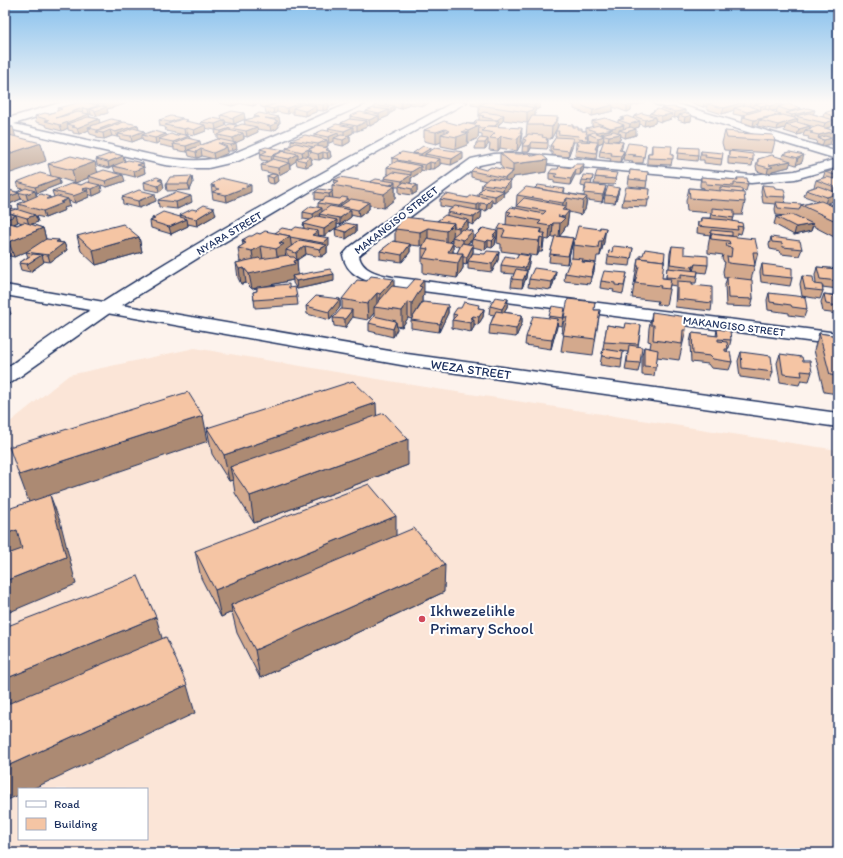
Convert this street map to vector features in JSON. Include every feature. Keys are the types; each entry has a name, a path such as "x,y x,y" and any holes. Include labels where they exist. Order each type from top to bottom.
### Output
{"street":[{"path":"84,142 171,162 204,166 220,163 234,158 270,142"},
{"name":"NYARA STREET","path":"5,378 105,308 298,191 386,142"},
{"path":"792,142 838,156"},
{"name":"MAKANGISO STREET","path":"838,163 790,177 751,179 514,158 484,159 474,162 457,174 356,250 351,256 351,263 358,270 392,282 838,340"},
{"name":"WEZA STREET","path":"5,290 407,360 838,420"}],"shaded area":[{"name":"Ikhwezelihle Primary School","path":"195,348 437,389 838,450 838,853 5,853 5,426 69,375"}],"building":[{"path":"5,142 41,143 5,155"},
{"path":"178,142 197,142 186,146 173,144"},
{"path":"210,142 236,143 231,145 218,143 227,147 213,153 201,149 196,152 188,150"},
{"path":"305,142 322,142 318,144"},
{"path":"525,142 531,142 529,146 522,146"},
{"path":"553,142 572,142 569,151 552,149 553,146 550,146"},
{"path":"577,142 598,142 595,149 597,149 596,153 576,150 579,144 576,144"},
{"path":"603,142 623,142 619,150 624,151 621,156 611,155 612,153 600,151"},
{"path":"296,143 313,147 302,152 286,148"},
{"path":"628,143 646,145 644,157 624,154"},
{"path":"652,145 672,146 671,155 673,155 673,159 648,158 648,153 652,153"},
{"path":"316,146 328,148 326,150 330,151 327,153 323,152 318,154 308,150"},
{"path":"423,146 431,148 421,154 413,153"},
{"path":"266,147 285,150 271,156 261,154 267,151 260,149"},
{"path":"679,147 698,148 698,155 678,153"},
{"path":"435,148 463,152 452,159 425,154"},
{"path":"284,151 298,154 289,159 273,156"},
{"path":"701,151 723,153 722,159 705,157 706,154 701,154"},
{"path":"729,151 753,154 753,160 729,158"},
{"path":"402,152 440,159 434,163 430,162 425,165 392,158"},
{"path":"790,152 804,155 798,158 783,154"},
{"path":"112,153 123,156 108,162 96,159"},
{"path":"500,153 528,153 533,156 541,154 548,160 513,164"},
{"path":"772,155 791,161 769,165 773,167 769,168 758,165 758,159"},
{"path":"71,156 95,162 72,170 48,164"},
{"path":"303,156 311,157 305,161 296,159"},
{"path":"273,159 289,163 278,168 261,165"},
{"path":"128,160 143,163 137,165 144,167 134,171 113,166"},
{"path":"397,161 421,166 411,172 387,167"},
{"path":"575,164 584,164 581,169 576,169 571,179 555,177 557,174 549,173 552,169 558,169 559,166 572,168"},
{"path":"475,167 486,170 491,167 513,171 505,178 471,171"},
{"path":"104,170 123,175 105,181 88,176"},
{"path":"630,170 648,172 647,181 629,179"},
{"path":"838,170 838,176 825,172"},
{"path":"597,171 617,173 615,179 595,177"},
{"path":"393,172 411,175 402,181 384,178"},
{"path":"40,173 59,178 35,187 17,182"},
{"path":"272,174 277,175 273,178 267,176"},
{"path":"583,175 593,176 592,181 582,180"},
{"path":"192,176 188,184 166,184 170,177"},
{"path":"157,177 162,179 158,180 163,182 158,186 144,182"},
{"path":"340,177 395,186 384,194 332,185 339,181 334,180"},
{"path":"701,177 738,180 737,178 747,178 748,184 734,183 734,186 706,184 706,181 701,181"},
{"path":"827,177 838,180 838,186 835,187 816,180"},
{"path":"221,178 251,185 226,195 212,192 219,189 212,187 215,186 211,185"},
{"path":"489,178 510,181 504,187 482,184"},
{"path":"376,179 395,182 390,185 370,182"},
{"path":"87,182 100,185 92,189 82,189 87,191 73,196 52,191 73,183 81,185"},
{"path":"404,182 417,185 412,189 399,186"},
{"path":"586,184 606,186 603,195 584,193"},
{"path":"538,185 565,189 562,193 535,188"},
{"path":"762,185 784,189 786,197 765,196"},
{"path":"608,186 619,188 616,196 605,195"},
{"path":"818,186 838,193 827,197 806,190"},
{"path":"484,187 504,191 495,196 478,193"},
{"path":"526,187 587,197 583,201 567,198 563,203 517,195"},
{"path":"626,187 650,189 649,200 623,199"},
{"path":"720,187 742,189 742,193 720,191"},
{"path":"26,188 35,191 26,194 17,192"},
{"path":"689,188 744,193 745,202 690,198"},
{"path":"5,189 19,193 5,198"},
{"path":"319,189 333,191 329,194 315,192"},
{"path":"139,190 155,194 138,201 122,197"},
{"path":"176,192 191,196 176,202 158,200"},
{"path":"41,194 50,197 46,199 57,196 68,199 60,202 63,203 43,211 18,204"},
{"path":"446,194 468,198 472,195 492,199 487,204 480,203 477,205 440,199"},
{"path":"326,197 340,199 342,197 348,198 338,206 318,203"},
{"path":"524,198 566,206 562,210 569,211 564,217 558,216 565,218 560,223 553,223 550,226 538,224 541,221 508,215 511,212 507,211 511,207 543,214 546,211 516,206"},
{"path":"351,199 369,202 358,210 340,206"},
{"path":"821,201 838,208 838,210 836,210 838,211 838,222 801,205"},
{"path":"776,202 801,205 799,210 778,208"},
{"path":"829,203 835,206 838,205 838,208 827,204"},
{"path":"7,205 13,207 10,209 5,207"},
{"path":"204,205 214,208 196,219 180,215 192,209 196,210"},
{"path":"311,206 322,208 313,214 303,212"},
{"path":"330,206 351,210 340,218 319,214"},
{"path":"455,206 482,211 474,217 447,212"},
{"path":"712,208 734,210 734,218 712,215"},
{"path":"16,209 35,215 27,218 7,212"},
{"path":"163,212 187,219 169,227 150,221 155,219 152,218"},
{"path":"5,213 16,215 5,220"},
{"path":"445,215 468,220 459,228 454,227 454,223 437,221"},
{"path":"794,215 813,224 796,227 776,217"},
{"path":"317,216 337,220 324,229 303,224"},
{"path":"404,217 454,223 446,231 428,228 420,232 395,229"},
{"path":"701,218 742,223 743,227 737,226 738,230 698,226 698,222 701,222"},
{"path":"24,222 43,228 9,242 5,241 5,225 10,223 17,225"},
{"path":"346,223 356,225 346,232 335,229"},
{"path":"123,224 139,237 93,250 77,236"},
{"path":"501,224 542,229 540,233 545,233 543,238 540,237 539,241 502,237 505,230 498,229"},
{"path":"578,226 600,229 600,227 606,228 602,241 599,241 598,248 573,245"},
{"path":"296,227 318,231 312,235 329,238 323,243 275,233 282,228 292,230"},
{"path":"483,228 497,231 493,235 495,235 493,237 496,237 492,241 488,240 486,242 472,239"},
{"path":"462,229 473,231 463,240 452,237"},
{"path":"711,230 732,232 732,236 711,234 710,239"},
{"path":"265,231 290,236 279,243 284,244 276,249 261,246 252,251 238,248 246,243 243,242 246,240 242,240"},
{"path":"711,234 755,239 758,252 753,252 755,266 728,263 727,256 731,257 732,248 727,247 726,243 730,244 729,241 711,239"},
{"path":"555,236 573,238 568,256 550,254"},
{"path":"771,237 800,241 802,249 783,247 782,243 772,242"},
{"path":"427,238 453,243 448,252 463,253 458,263 423,258 428,249 422,248"},
{"path":"46,239 59,240 56,242 64,243 48,255 26,252"},
{"path":"300,240 327,245 320,249 305,246 296,253 286,250"},
{"path":"393,241 410,244 402,255 380,251"},
{"path":"462,243 473,245 467,257 463,257 463,253 457,253"},
{"path":"613,246 633,248 631,259 608,256 609,251 612,252"},
{"path":"672,246 684,247 684,254 708,256 708,265 695,264 693,267 670,264"},
{"path":"645,249 665,252 664,263 664,261 640,258 640,255 643,255"},
{"path":"487,251 499,252 492,264 468,261 473,253 485,254"},
{"path":"33,254 42,255 27,264 19,263"},
{"path":"518,254 530,256 525,268 501,265 505,256 517,258"},
{"path":"288,255 297,260 294,261 295,264 249,274 244,268 239,269 236,263 259,258"},
{"path":"571,258 583,259 582,262 595,263 591,277 565,273"},
{"path":"638,258 664,261 662,278 671,279 669,289 660,288 661,286 635,283 639,266 637,266"},
{"path":"762,264 792,268 792,278 763,275"},
{"path":"817,267 838,269 838,281 820,279"},
{"path":"534,268 556,271 552,282 529,279"},
{"path":"667,268 698,271 697,276 681,274 681,278 666,277"},
{"path":"330,269 334,274 296,281 292,276"},
{"path":"516,269 527,271 523,280 512,279"},
{"path":"604,271 627,273 624,286 601,281"},
{"path":"371,276 394,279 380,294 377,293 367,304 342,299 357,280 367,281"},
{"path":"802,276 813,277 814,284 822,285 823,291 805,289"},
{"path":"727,277 752,280 753,299 728,298"},
{"path":"415,279 424,280 419,286 422,287 412,303 408,302 402,311 374,307 392,286 407,288"},
{"path":"677,281 692,282 692,285 712,287 712,303 677,299"},
{"path":"289,284 289,288 295,287 297,297 254,300 253,292 257,291 257,287"},
{"path":"834,292 838,292 838,306 826,304 824,294 835,296"},
{"path":"769,293 805,297 807,309 770,302"},
{"path":"316,296 340,299 329,312 306,306"},
{"path":"495,297 508,299 502,309 490,306"},
{"path":"568,299 595,302 594,310 600,310 595,339 563,335 567,317 564,317"},
{"path":"423,302 448,305 440,324 411,320"},
{"path":"464,302 479,305 478,308 484,309 479,317 473,316 470,319 474,319 471,323 452,320 457,315 453,314 457,308 461,308"},
{"path":"552,306 565,308 563,318 549,316"},
{"path":"341,309 352,310 345,319 333,318"},
{"path":"496,311 522,315 516,329 490,325"},
{"path":"652,312 687,317 686,330 683,330 682,344 653,340 654,325 651,325"},
{"path":"374,316 396,321 393,329 369,323"},
{"path":"533,316 558,319 552,340 526,337"},
{"path":"626,323 641,325 638,344 604,342 607,325 625,328"},
{"path":"717,329 730,331 731,340 718,339 718,341 727,342 728,349 725,349 725,351 730,352 732,362 713,359 710,356 693,354 692,333 718,336"},
{"path":"819,333 838,336 838,376 830,375"},
{"path":"629,345 642,347 640,363 627,362"},
{"path":"644,347 658,350 656,367 644,366"},
{"path":"603,349 623,352 622,359 602,356"},
{"path":"741,352 771,356 773,372 742,368"},
{"path":"780,354 802,357 803,361 810,361 812,372 801,371 802,376 783,374"},
{"path":"353,381 376,403 224,455 207,428"},
{"path":"188,392 203,416 19,475 9,447"},
{"path":"384,413 408,439 250,496 230,467"},
{"path":"369,484 396,516 215,590 195,551"},
{"path":"50,495 66,557 5,581 5,555 22,549 17,530 5,534 5,510"},
{"path":"414,528 445,565 255,650 231,605"},
{"path":"138,576 156,617 5,679 5,627"},
{"path":"166,637 187,685 5,767 5,705"}],"place":[{"name":"Ikhwezelihle Primary School","path":"422,619"}]}
